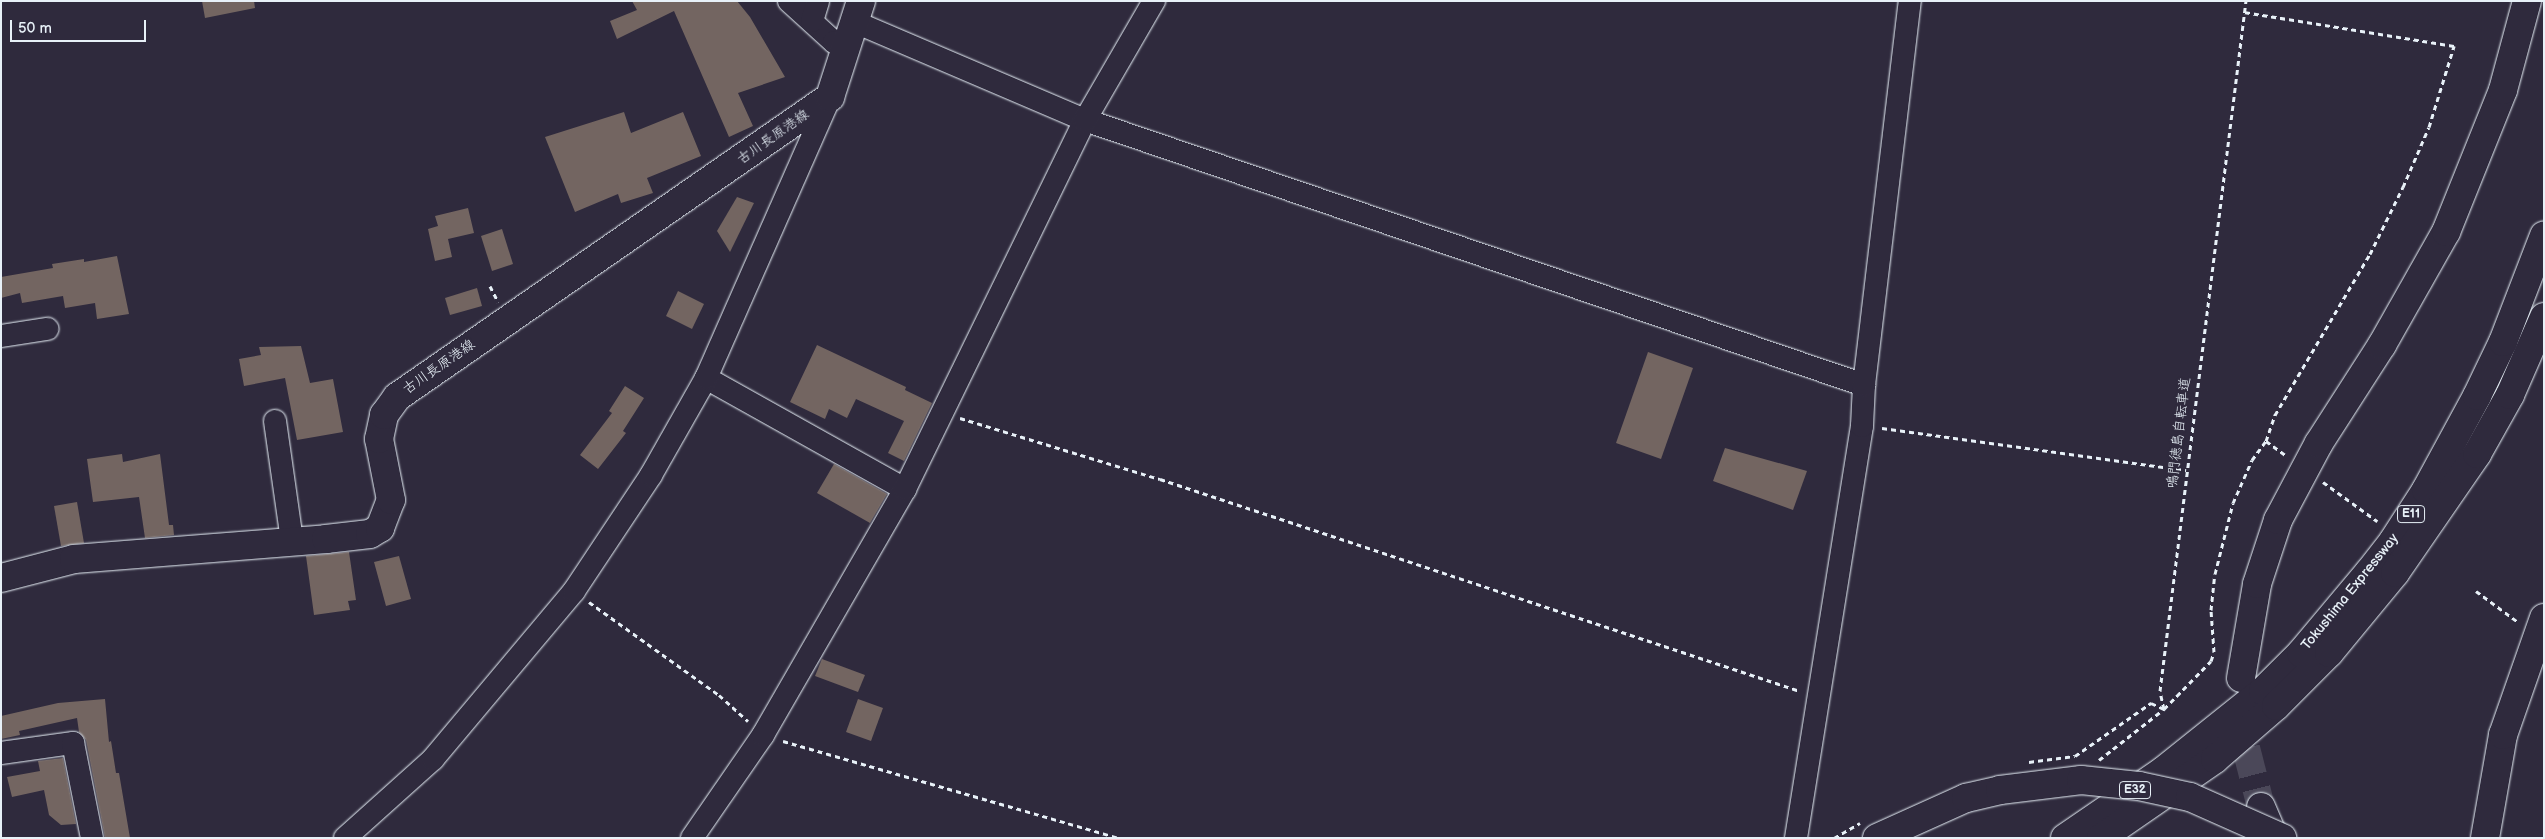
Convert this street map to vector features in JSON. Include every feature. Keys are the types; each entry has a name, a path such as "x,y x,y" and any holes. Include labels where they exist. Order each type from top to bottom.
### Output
{"main road":[{"path":"2241,678 2256,584 2278,520 2319,443 2407,303 2446,232 2503,90 2527,1"},
{"path":"830,97 848,48 858,12"},
{"name":"古川長原港線","path":"1,578 74,559 370,534 380,528 390,500 379,439 384,416 396,397 830,97"},
{"name":"Tokushima Expressway","path":"2101,838 2209,750 2301,653 2393,541 2477,396 2503,342 2544,236"},
{"name":"Tokushima Expressway","path":"2065,838 2209,750 2276,706 2329,653 2401,565 2477,454 2510,395 2544,317"},
{"path":"2485,838 2503,735 2531,620"},
{"path":"1877,838 1966,798 2000,790 2081,780 2140,786 2190,797 2282,838"},
{"path":"2261,807 2274,838"}],"street":[{"path":"789,1 815,11 834,42 848,48"},
{"path":"692,838 763,735 905,489 1085,120 1154,1"},
{"path":"1796,838 1820,698 1862,426 1864,385 1910,1"},
{"path":"858,12 1085,120 1864,385"},
{"path":"346,838 433,759 574,591 651,474 706,378 830,97"},
{"path":"1,336 47,329"},
{"path":"706,378 905,489"},
{"path":"275,421 292,541"},
{"path":"1,752 73,743 92,838"}],"path":[{"name":"鳴門徳島自転車道","path":"2164,709 2160,691 2186,470 2246,1"},
{"path":"2098,761 2164,709 2211,661 2214,652 2211,610 2214,574 2233,504 2248,468 2266,441 2275,415 2370,254 2403,187 2428,127 2454,46 2244,12"},
{"path":"943,412 1160,479 1820,698"},
{"path":"1862,426 2186,470"},
{"path":"2266,441 2292,459"},
{"path":"2317,477 2377,520"},
{"path":"574,591 719,695 763,735 1120,838"},
{"path":"2476,591 2531,620"}],"building":[{"path":"202,1 254,1 255,8 205,18"},
{"path":"632,1 737,1 750,17 785,77 738,93 753,126 729,137 674,11 617,39 610,21 637,10"},
{"path":"624,112 631,133 683,112 701,156 647,178 653,193 621,203 618,194 575,212 545,137"},
{"path":"737,197 754,203 730,252 717,231"},
{"path":"468,208 474,233 448,239 452,257 435,261 428,229 438,226 435,216"},
{"path":"502,229 513,264 492,271 481,236"},
{"path":"117,256 129,314 97,319 95,303 65,308 63,296 22,303 20,293 1,298 1,277 53,268 52,264 84,259 84,262"},
{"path":"477,288 482,306 450,315 445,298"},
{"path":"678,291 704,304 692,329 666,316"},
{"path":"817,345 906,387 905,390 932,403 904,461 888,453 904,421 856,399 847,418 829,409 825,419 790,402"},
{"path":"301,346 310,383 333,379 343,432 297,440 285,378 244,386 239,359 261,355 259,347"},
{"path":"1648,352 1693,368 1661,459 1616,443"},
{"path":"625,386 644,398 623,431 626,433 598,469 580,455 612,413 609,411"},
{"path":"1725,448 1807,471 1793,510 1713,481"},
{"path":"122,454 123,462 160,454 169,525 173,525 174,535 145,538 139,497 93,502 87,459"},
{"path":"834,464 887,494 870,523 817,493"},
{"path":"77,502 84,543 61,546 54,506"},
{"path":"349,552 356,600 348,601 350,610 314,615 306,556"},
{"path":"399,556 411,599 386,606 374,562"},
{"path":"822,659 865,675 858,692 815,676"},
{"path":"105,699 109,742 111,741 116,773 119,773 130,838 105,838 86,740 79,732 77,718 19,731 20,735 1,739 1,716 58,703"},
{"path":"858,699 883,708 871,741 846,732"},
{"path":"63,758 76,824 61,825 49,815 44,790 12,797 7,777 40,771 38,761"}],"tunnel":[{"path":"2243,713 2246,748 2261,807"}]}
